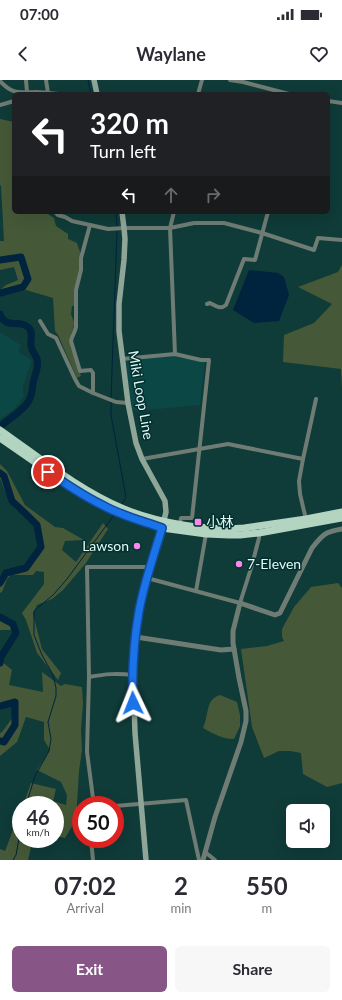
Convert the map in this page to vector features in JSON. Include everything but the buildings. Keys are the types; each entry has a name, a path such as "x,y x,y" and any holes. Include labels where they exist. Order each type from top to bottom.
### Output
{"highway":[{"path":"0,430 89,491 124,509 163,524 180,524 222,529 259,529 342,518"},
{"path":"0,438 71,487 103,506 123,515 206,534 229,535 342,512"}],"main road":[{"path":"94,80 97,92"},
{"name":"Miki Loop Line","path":"122,214 124,228 124,260 119,304 119,331 128,403 136,443 142,458 165,501 166,512 139,610 133,675 135,733 146,860"}],"street":[{"path":"5,80 6,87"},
{"path":"0,82 8,89 19,92 27,92 26,80"},
{"path":"46,80 48,92"},
{"path":"199,92 202,80"},
{"path":"230,80 281,92"},
{"path":"330,101 342,103"},
{"path":"0,105 12,102"},
{"path":"57,214 72,221 108,229 170,228 194,223 224,223 262,233 314,250 318,238 342,240"},
{"path":"174,214 170,228 175,354"},
{"path":"207,304 210,303 220,308 223,308 226,305 244,259 255,260 267,214"},
{"path":"90,225 81,258 81,270 76,290 76,327 71,341 80,370 91,370 93,373 93,393"},
{"path":"40,321 48,334 56,338 78,386 116,402 128,403"},
{"path":"122,359 175,354 201,360 209,360 192,518 181,518 180,524"},
{"path":"306,519 300,494 299,481 316,399"},
{"path":"142,458 228,444 303,459"},
{"path":"203,860 215,817 245,730 246,711 234,649 233,631 259,538 259,529"},
{"path":"147,578 240,603 275,615 280,612 317,541 329,531 342,529"},
{"path":"196,591 206,534"},
{"path":"92,796 87,752 89,677 87,568 150,567"},
{"path":"136,637 222,650 234,649"},
{"path":"89,677 109,673 133,675"},
{"path":"124,805 186,800 199,860"},
{"path":"92,848 93,860"},
{"path":"204,852 215,860"}],"shaded area":[{"path":"249,270 278,273 284,277 289,295 279,321 254,323 233,310"},
{"path":"0,332 21,345 18,352 32,360 23,386 24,397 14,409 0,419"},
{"path":"171,355 205,361 200,405 137,411 132,410 125,361"}],"green space":[{"path":"0,119 12,122 12,214 48,214 54,218 56,226 68,234 68,239 77,243 80,252 80,270 74,306 72,306 71,314 74,325 70,339 81,376 77,378 55,331 53,298 26,290 0,296 0,290 6,285 18,280 14,267 0,270 0,241 4,241 0,185"},
{"path":"342,265 342,389 341,369 283,362 284,335 314,323 332,304 298,287 338,272"},
{"path":"0,464 7,471 25,505 55,527 63,528 84,540 65,541 62,550 76,562 103,523 108,529 86,563 63,590 52,599 37,605 33,614 42,649 61,673 58,680 37,653 26,620 22,613 44,584 44,572 36,571 33,575 11,575 7,579 2,592 0,593 0,576 6,570 24,570 32,563 40,551 36,522 30,514 16,510 9,501 0,478"},
{"path":"338,583 342,588 342,783 327,787 303,774 301,753 279,751 264,758 252,727 241,649 267,646 284,641 282,637 282,629 294,607 311,587"},
{"path":"0,618 10,626 10,630 0,630"},
{"path":"0,660 12,670 9,685 43,692 42,672 61,686 65,684 82,687 82,750 77,796 72,796 72,827 65,838 64,804 66,805 67,795 61,782 37,770 50,750 44,740 44,722 26,717 17,742 0,756 0,733 13,717 14,700 0,705"},
{"path":"220,695 237,702 240,715 240,726 234,739 222,737 203,728 211,701"},
{"path":"31,783 56,789 54,796 26,796"},
{"path":"12,833 12,848 31,848 28,860 0,860 0,849 5,851"}],"waterway":[{"path":"88,80 91,92"},
{"path":"116,214 117,227"},
{"path":"111,399 117,231"},
{"path":"0,260 21,257 28,279 23,287 0,293"},
{"path":"0,314 6,322 21,324 30,329 31,347 38,364 33,381 32,393 28,402 22,409 2,425"},
{"path":"111,402 111,415 126,497 122,504"},
{"path":"0,473 4,476 12,501 37,525 41,547 26,568 6,573 0,583"},
{"path":"29,796 35,776 49,751 51,739 48,722 56,696 53,675 42,655 34,635 34,611 53,595 67,579 114,515"},
{"path":"0,617 13,624 16,633 1,657 0,663"},
{"path":"0,706 15,702 15,725 4,742 0,741"},
{"path":"13,860 17,848"}],"place":[{"name":"小林","path":"198,522"},
{"name":"Lawson","path":"137,546"},
{"name":"7-Eleven","path":"239,564"}],"route":[{"path":"48,472 103,506 123,515 162,528 139,610 133,675 133,703"}]}
